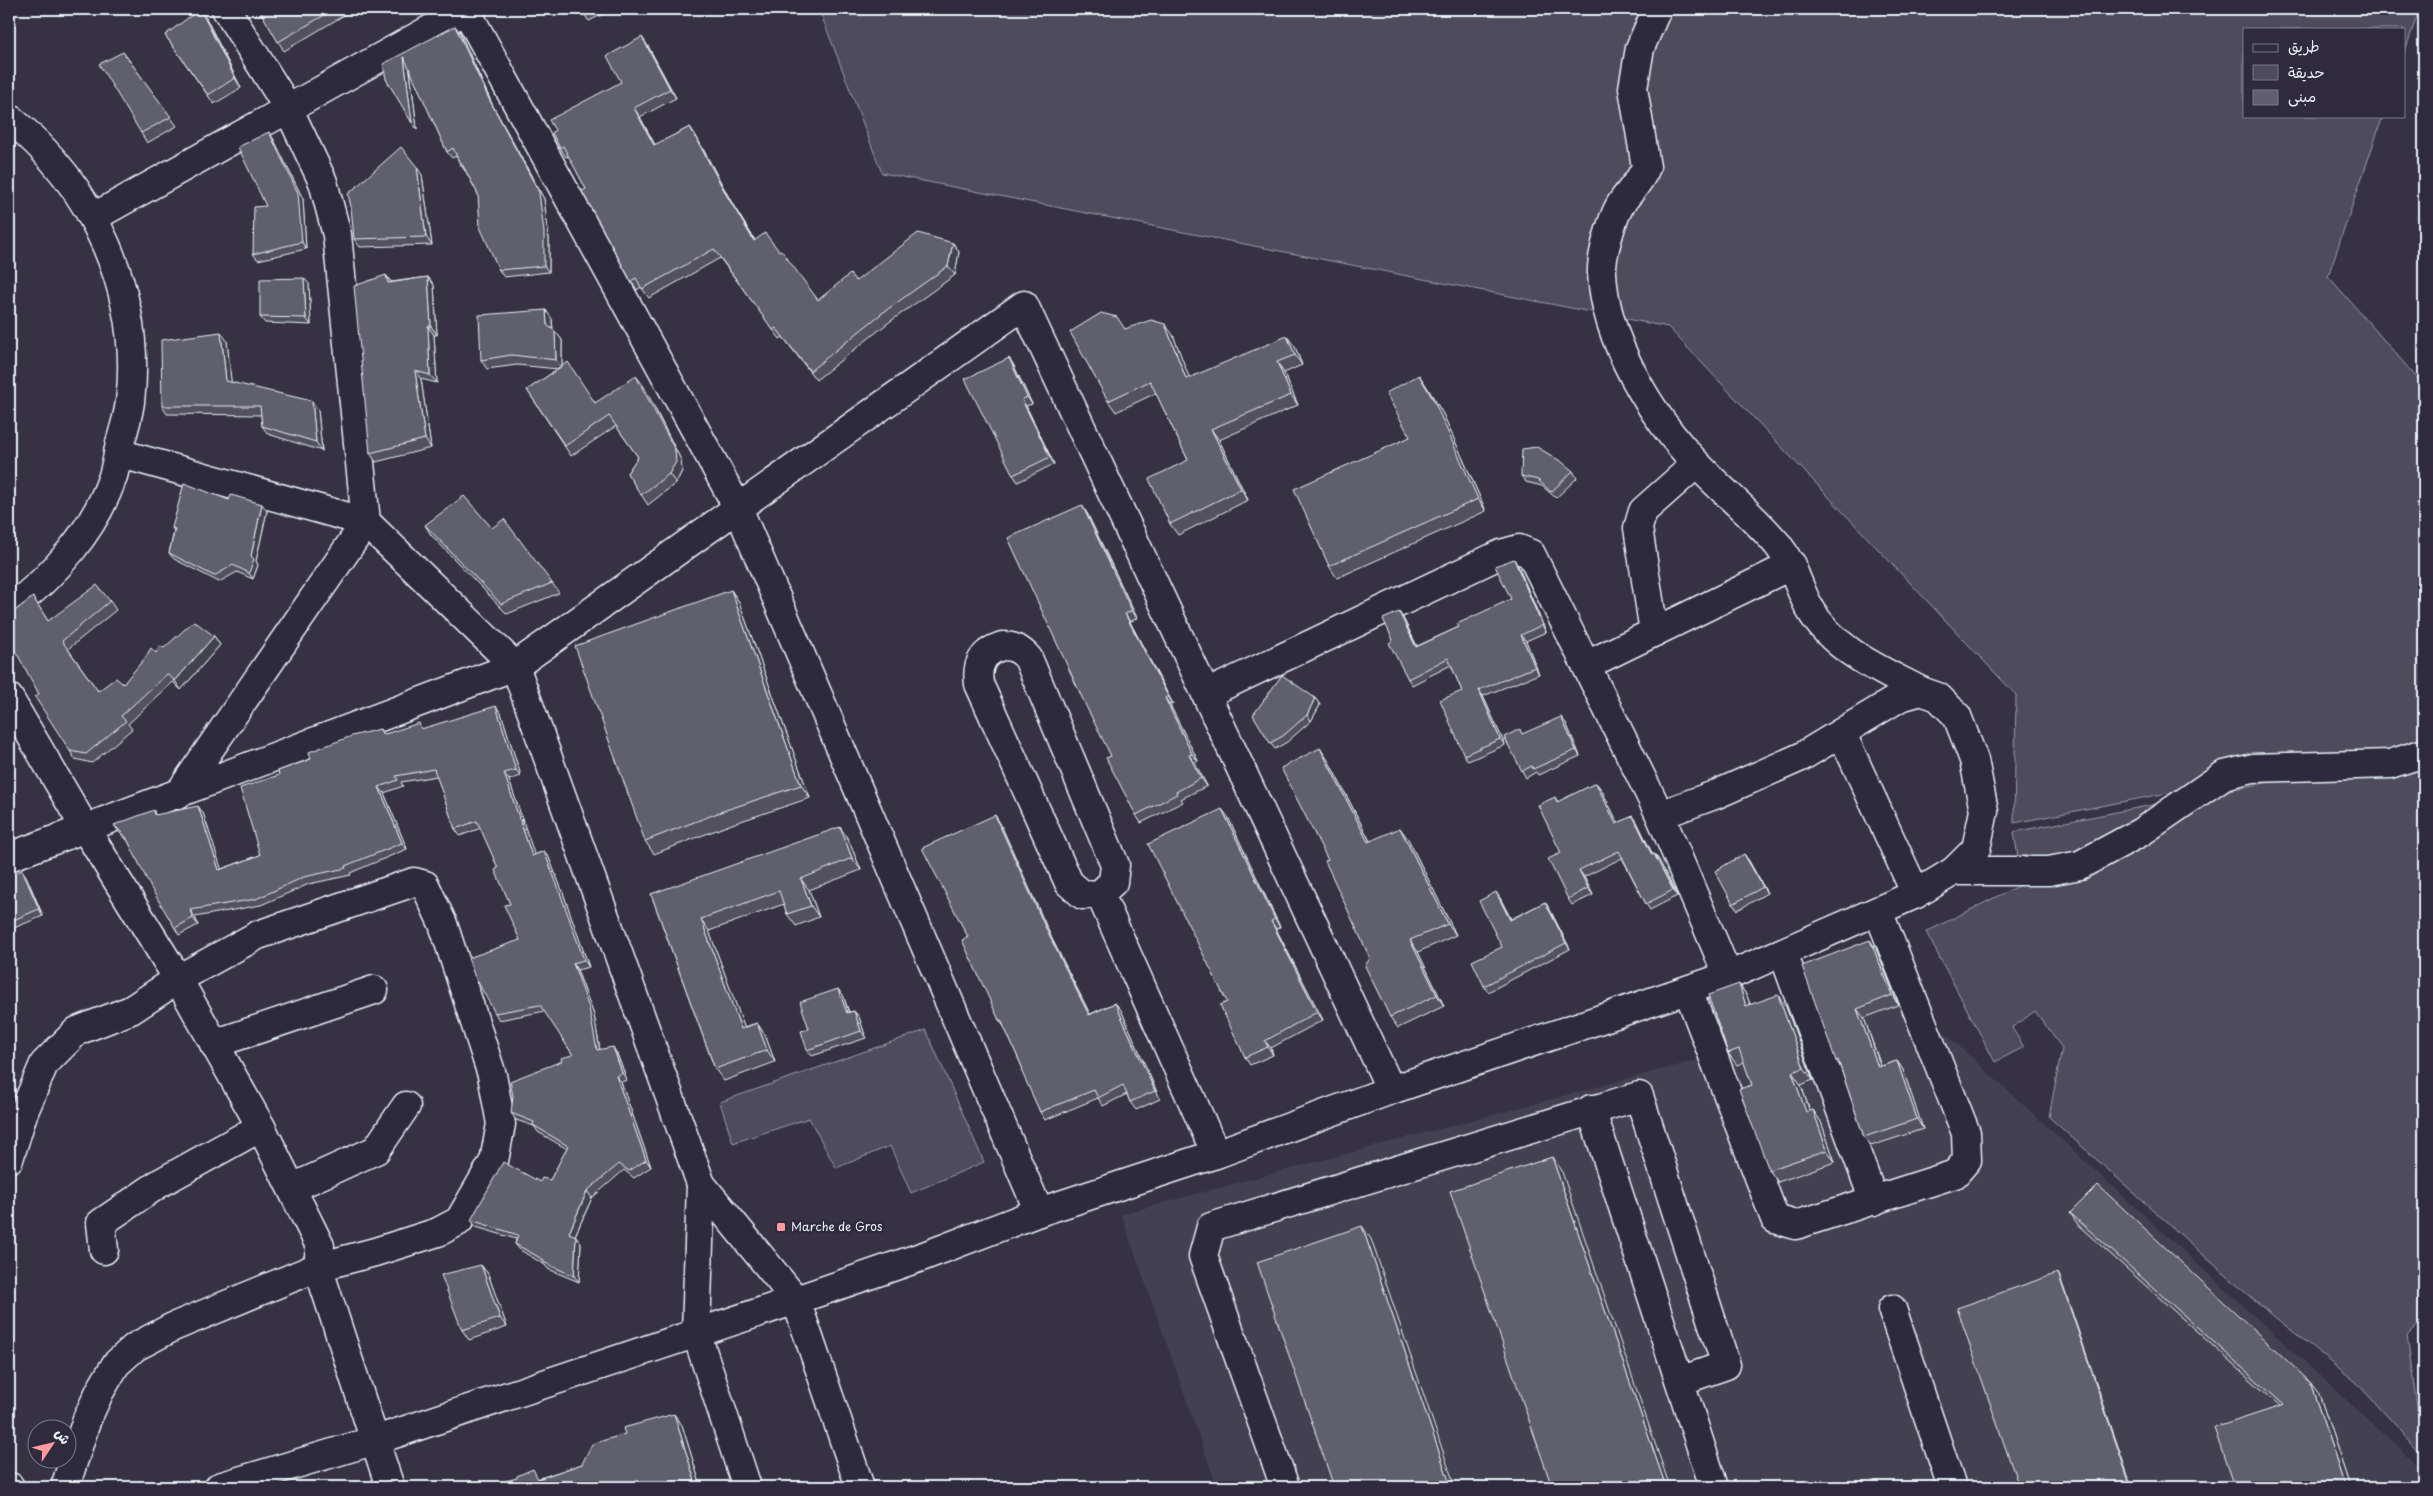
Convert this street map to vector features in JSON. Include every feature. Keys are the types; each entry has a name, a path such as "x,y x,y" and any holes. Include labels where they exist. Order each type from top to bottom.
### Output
{"street":[{"path":"178,795 366,522 337,235 324,182 288,108 226,9"},
{"path":"94,217 467,9 738,508 1039,1212"},
{"path":"219,1487 376,1440 796,1300 924,1256 1039,1212 1216,1154 1391,1090 1728,976 1916,894 1954,871 1976,849 1984,811 1974,760 1957,716 1938,697 1920,691 1853,655 1823,626 1810,609 1792,565 1777,544 1696,464 1669,433 1620,352 1609,314 1602,272 1606,245 1619,208 1642,178 1646,167 1633,88 1640,48 1657,9"},
{"path":"9,118 31,136 65,173 94,217 113,262 126,311 132,361 130,403 113,476 100,507 73,546 48,576 9,609"},
{"path":"9,857 178,795 515,666 1024,305 1391,1090"},
{"path":"118,453 366,522 515,666 700,1184 796,1300 860,1487"},
{"path":"1654,632 1638,528 1643,511 1696,464"},
{"path":"1206,694 1501,554 1519,549 1531,554 1660,815 1728,976"},
{"path":"1587,665 1792,565"},
{"path":"1002,646 1016,648 1028,658 1032,667 1115,865 1113,882 1100,894 1082,894 1069,883 979,684 979,664 984,655 992,649 1002,646"},
{"path":"1660,815 1716,794 1801,757 1842,734 1900,697 1920,691"},
{"path":"9,698 85,828 178,979 261,1127 292,1188 320,1246 318,1267 390,1487"},
{"path":"1842,734 1916,894"},
{"path":"1954,871 2049,871 2080,865 2141,832 2224,775 2253,768 2390,764 2424,753"},
{"path":"9,1159 22,1114 44,1064 77,1031 131,1010 178,979 258,935 414,882 425,885 443,924 492,1075 501,1124 494,1161 460,1221 438,1232 375,1252 318,1267 173,1327 135,1347 116,1364 100,1391 87,1419 65,1487"},
{"path":"1100,894 1216,1154"},
{"path":"1688,990 1776,1219 1796,1226 1955,1174 1967,1160 1966,1133 1878,911"},
{"path":"1783,953 1874,1202"},
{"path":"214,1044 374,990"},
{"path":"1285,1487 1203,1256 1211,1227 1591,1109 1639,1096 1726,1365 1680,1381"},
{"path":"292,1188 376,1150 406,1106"},
{"path":"1591,1109 1714,1487"},
{"path":"104,1250 101,1223 160,1183 261,1127"},
{"path":"700,1184 696,1332 747,1487"},
{"path":"1892,1309 1952,1487"}],"shaded area":[{"path":"1912,1003 2422,1469 2424,1487 1217,1487 1121,1214"}],"green space":[{"path":"819,9 2415,9 2418,13 2406,48 2406,28 2243,28 2243,118 2382,118 2328,276 2424,386 2424,743 2014,823 2016,695 1668,327 882,173"},
{"path":"2424,752 2424,1319 2407,1336 2424,1456 2355,1381 2256,1302 2049,1117 2062,1048 2035,1011 2012,1028 2024,1047 1995,1062 1926,932 2022,884 2014,832"},
{"path":"926,1030 984,1162 911,1193 890,1146 836,1168 809,1118 733,1143 720,1102"}],"building":[{"path":"200,9 235,78 208,95 165,35"},
{"path":"259,9 335,9 278,42"},
{"path":"455,26 489,99 539,192 544,232 544,266 499,270 480,227 478,194 453,148 447,152 404,57 412,123 386,79 383,64"},
{"path":"642,37 670,89 634,108 654,145 690,127 727,196 754,241 765,233 779,251 781,250 818,300 850,274 856,281 918,233 953,243 948,266 881,314 810,371 776,328 773,330 714,249 642,289 636,278 631,281 582,191 586,189 563,146 560,148 552,133 555,130 549,120 621,82 607,56"},
{"path":"123,52 171,117 141,133 99,64"},
{"path":"269,132 298,193 302,242 253,254 254,207 266,206 238,147"},
{"path":"401,147 417,167 426,237 354,239 348,194"},
{"path":"386,275 388,283 428,277 431,326 428,326 430,375 415,371 425,439 370,453 354,286"},
{"path":"304,278 306,318 260,317 260,279"},
{"path":"546,310 547,325 555,331 556,360 511,355 481,360 479,315"},
{"path":"1101,313 1117,317 1125,329 1151,320 1165,324 1186,379 1287,336 1295,355 1277,362 1291,395 1211,429 1241,489 1170,524 1149,479 1188,460 1150,381 1108,401 1070,332"},
{"path":"221,332 226,381 312,401 316,442 262,426 260,406 162,406 161,340"},
{"path":"1009,358 1027,397 1022,400 1050,457 1013,475 965,379"},
{"path":"568,362 595,403 636,376 675,450 676,462 669,474 641,495 627,473 638,457 609,416 565,446 527,390"},
{"path":"1419,375 1434,401 1478,499 1329,566 1294,489 1410,437 1386,393"},
{"path":"1537,447 1573,471 1551,492 1538,480 1521,476 1522,449"},
{"path":"184,483 229,500 231,495 262,504 251,556 254,559 249,573 233,565 214,576 169,553 175,529 172,528"},
{"path":"464,496 492,528 504,519 552,583 501,604 425,525"},
{"path":"1082,505 1132,611 1125,614 1168,696 1165,698 1192,754 1189,755 1201,778 1176,792 1177,794 1136,815 1106,758 1111,756 1008,538"},
{"path":"1514,559 1542,625 1521,635 1535,667 1479,690 1500,739 1464,755 1440,700 1462,691 1448,658 1408,679 1389,643 1393,640 1383,619 1399,612 1416,647 1459,627 1457,624 1511,599 1495,566"},
{"path":"97,585 110,601 62,641 98,691 116,678 123,684 151,648 156,653 160,646 164,648 194,621 214,636 175,681 167,674 121,716 126,721 86,754 70,751 35,697 39,694 9,639 9,614 33,597 48,621"},
{"path":"731,590 801,785 723,811 645,841 575,646"},
{"path":"1282,675 1315,698 1307,715 1283,736 1270,743 1253,715"},
{"path":"496,706 516,770 504,773 532,856 544,851 558,887 584,960 573,963 589,1008 597,1050 613,1047 622,1073 616,1076 646,1160 629,1171 619,1164 587,1191 569,1233 576,1236 574,1276 543,1262 544,1260 515,1244 518,1235 471,1220 503,1162 540,1182 542,1178 550,1180 568,1146 533,1125 534,1122 511,1113 513,1096 510,1081 562,1061 561,1058 573,1055 540,1005 495,1013 474,975 468,958 520,940 504,905 510,904 495,870 498,868 477,821 455,829 434,769 396,776 398,780 379,787 402,843 345,866 346,868 304,877 256,899 190,910 193,918 175,928 151,888 126,837 114,825 154,810 155,815 198,806 219,870 260,855 240,788 279,775 278,771 311,759 309,752 352,736 380,729 382,735 419,723 421,729"},
{"path":"1561,717 1576,750 1533,769 1532,766 1522,771 1504,737 1520,729 1522,734"},
{"path":"1320,748 1368,842 1400,828 1448,924 1410,940 1437,995 1390,1017 1365,966 1370,958 1325,861 1328,860 1281,768"},
{"path":"1596,783 1616,824 1633,816 1652,855 1654,854 1673,890 1646,904 1619,851 1579,870 1588,888 1568,899 1548,859 1561,853 1538,805 1555,797 1557,802"},
{"path":"1222,809 1275,919 1271,921 1317,1012 1265,1041 1268,1047 1245,1057 1220,1005 1227,1002 1148,844"},
{"path":"995,815 1047,931 1089,1015 1115,1003 1155,1091 1130,1102 1123,1085 1098,1098 1094,1090 1040,1112 1001,1020 999,1020 962,940 968,937 922,848"},
{"path":"840,827 852,858 801,879 811,906 787,914 779,891 701,919 741,1029 757,1023 767,1050 715,1069 651,894"},
{"path":"1744,854 1763,887 1733,904 1715,871"},
{"path":"22,870 39,909 9,922 9,875"},
{"path":"1496,892 1510,920 1545,902 1566,943 1484,986 1472,961 1502,947 1479,901"},
{"path":"1870,940 1892,995 1857,1009 1878,1067 1897,1061 1917,1119 1864,1137 1838,1060 1836,1061 1802,966"},
{"path":"1739,984 1746,1006 1778,995 1804,1068 1792,1072 1806,1112 1813,1110 1827,1150 1769,1170 1739,1089 1752,1085 1739,1049 1728,1053 1708,995"},
{"path":"838,989 847,1013 854,1011 861,1031 807,1050 801,1031 809,1029 800,1002"},
{"path":"1552,1157 1666,1487 1552,1487 1450,1191"},
{"path":"2098,1185 2310,1382 2345,1487 2234,1487 2214,1428 2284,1405 2070,1213"},
{"path":"1362,1226 1451,1487 1334,1487 1257,1262"},
{"path":"481,1265 500,1318 462,1330 441,1275"},
{"path":"2058,1273 2131,1487 2019,1487 1957,1308"},
{"path":"674,1414 695,1481 677,1487 482,1487 517,1478 517,1476 533,1469 538,1479 582,1464 592,1444 625,1434 623,1428"}],"place":[{"name":"Marche de Gros","path":"781,1227"}]}
